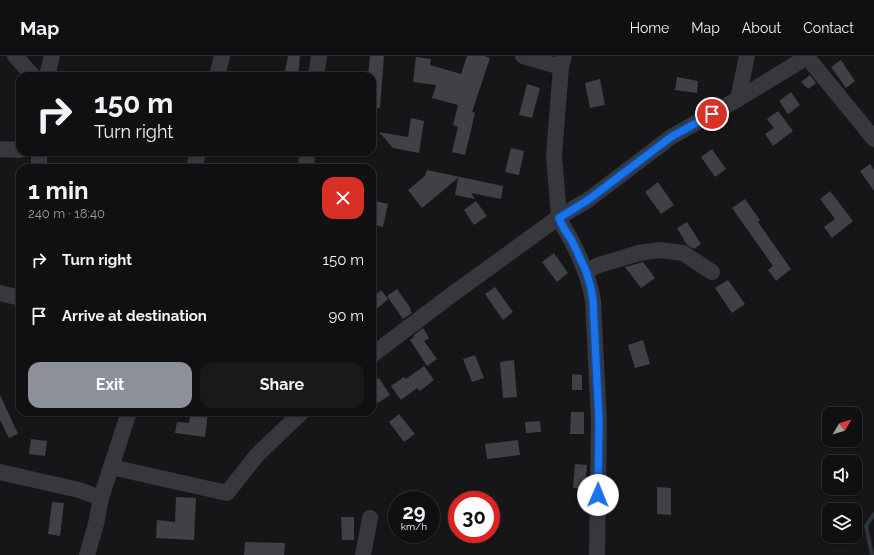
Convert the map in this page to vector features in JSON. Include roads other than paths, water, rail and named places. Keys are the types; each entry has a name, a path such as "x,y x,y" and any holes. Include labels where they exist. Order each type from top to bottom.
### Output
{"street":[{"path":"15,56 29,72"},
{"path":"47,72 52,56"},
{"path":"218,72 222,56"},
{"path":"317,72 319,56"},
{"path":"523,56 563,62 554,155 559,218 586,271 593,301 599,421 597,555"},
{"path":"738,99 747,56"},
{"path":"376,352 559,218 588,200 671,137 808,57 874,139"},
{"path":"0,149 16,150"},
{"path":"586,271 599,265 639,253 660,250 683,253 712,272"},
{"path":"0,293 16,297"},
{"path":"87,555 96,524 101,498 128,416"},
{"path":"111,467 227,493 257,455 298,416"},
{"path":"0,472 79,490 101,498"},
{"path":"363,555 370,518"}],"waterway":[{"path":"872,555 866,526 874,514"}]}
